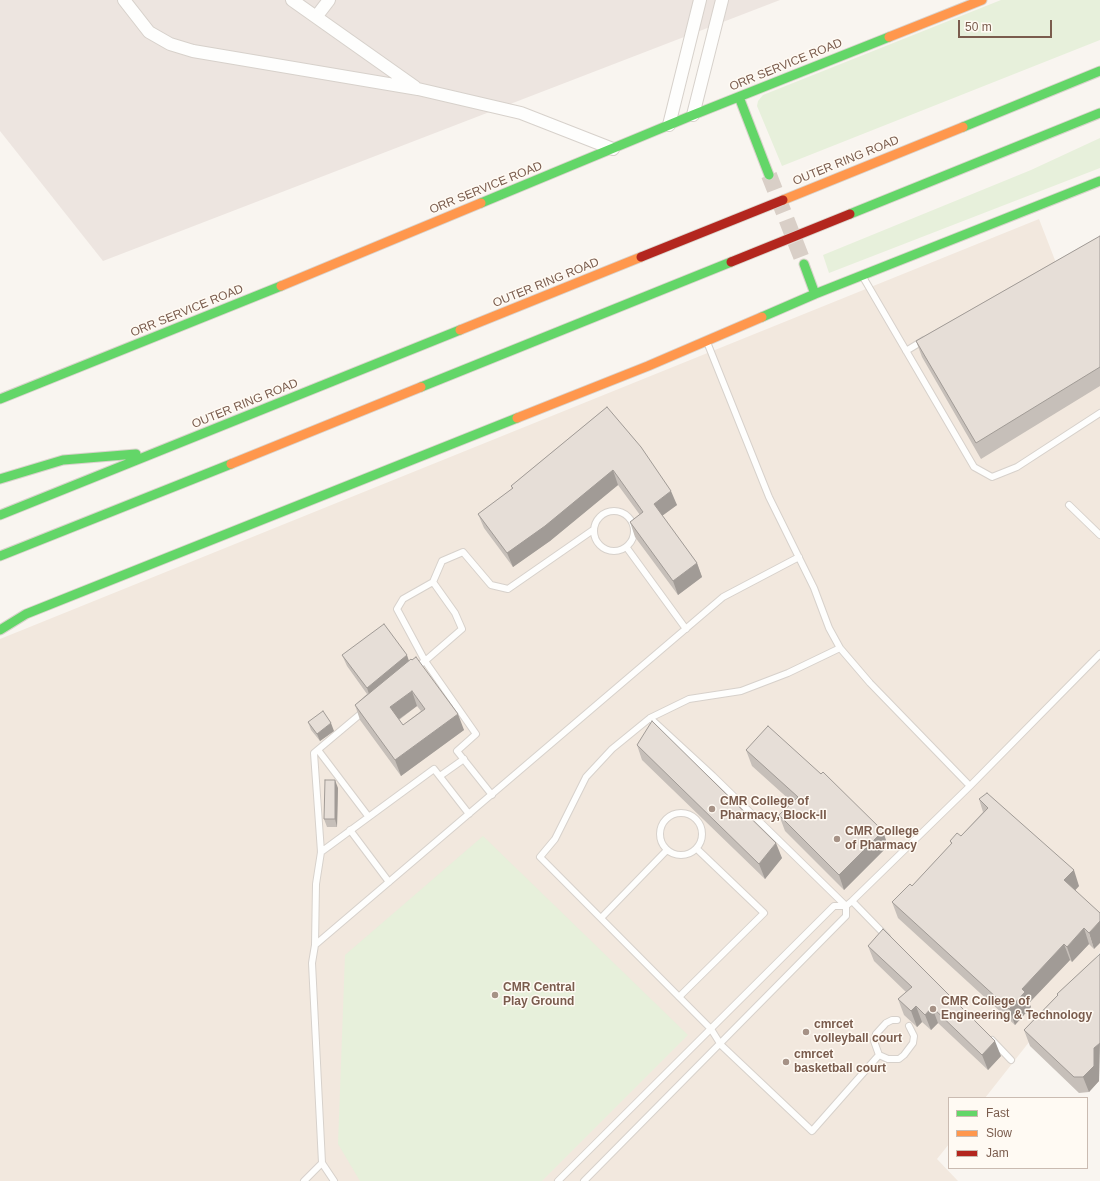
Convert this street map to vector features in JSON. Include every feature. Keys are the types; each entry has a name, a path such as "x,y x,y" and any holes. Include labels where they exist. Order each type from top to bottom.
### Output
{"main road":[{"name":"ORR SERVICE ROAD","path":"0,399 613,149 692,114 739,97 982,0"},
{"name":"OUTER RING ROAD","path":"0,515 158,453 1100,71"},
{"path":"739,97 769,175"},
{"path":"0,556 1100,113"},
{"path":"0,630 26,614 605,383 815,294 1100,181"},
{"path":"804,264 815,294"},
{"path":"0,479 64,460 158,453"}],"street":[{"path":"124,0 149,32 170,44 193,51 418,89 522,113 613,149"},
{"path":"292,0 418,89"},
{"path":"316,17 329,0"},
{"path":"669,125 700,0"},
{"path":"692,114 722,0"}],"lane":[{"path":"862,275 974,467 992,476 1017,467 1100,412"},
{"path":"906,351 934,335"},
{"path":"706,340 769,496 814,588 829,628 840,648 870,683 970,786"},
{"path":"1069,505 1100,535"},
{"path":"618,511 629,516 635,526 634,538 627,548 616,552 604,550 596,542 593,530 597,519 607,512 618,511"},
{"path":"492,795 457,750 476,734 424,660 397,609 403,599 433,582 442,561 463,552 491,585 508,589 593,530"},
{"path":"627,548 686,629"},
{"path":"315,945 723,597 798,556"},
{"path":"419,666 424,660 462,629 455,613 433,582"},
{"path":"840,648 788,673 741,691 689,699 650,718 612,749 586,777 555,839 540,857 711,1029 721,1045 812,1131 879,1055"},
{"path":"558,1181 834,906 846,906 852,901 970,786 1099,656"},
{"path":"334,1181 322,1163 312,964 315,945 316,884 321,852 314,753 371,705"},
{"path":"584,1181 721,1045 846,916 846,906 713,776 650,718"},
{"path":"318,750 368,816"},
{"path":"440,776 464,759"},
{"path":"321,852 434,769 469,814"},
{"path":"674,813 686,813 696,818 701,827 702,839 697,848 688,855 676,855 666,851 660,841 659,829 665,819 674,813"},
{"path":"350,830 389,882"},
{"path":"679,997 764,913 697,848"},
{"path":"601,918 666,851"},
{"path":"852,901 890,939"},
{"path":"898,1020 892,1020 886,1023 876,1034 874,1041 879,1055 888,1059 899,1059 904,1055 913,1043 914,1036 909,1026"},
{"path":"989,1038 1011,1060"},
{"path":"304,1181 322,1163"}],"shaded area":[{"path":"0,0 780,0 103,261 0,131"},
{"path":"1039,219 1100,376 1100,952 986,1097 948,1097 948,1145 937,1159 958,1181 0,1181 0,639"}],"green space":[{"path":"1001,0 1100,0 1100,40 782,166 757,106 758,101 763,95"},
{"path":"1100,138 1100,168 829,273 823,255 1031,170"},
{"name":"CMR Central Play Ground","path":"483,836 688,1035 542,1181 360,1181 338,1144 345,955"}],"building":[{"path":"1100,236 1100,367 976,443 916,341"},
{"path":"607,407 641,447 671,491 654,504 697,563 673,581 630,522 643,512 613,470 545,526 507,553 478,514 513,488 511,486"},
{"path":"384,624 407,655 367,688 342,655"},
{"path":"416,657 458,714 395,760 355,705 411,659 412,660","holes":["412,691 425,709 403,725 390,707"]},
{"path":"323,711 331,723 317,734 308,722"},
{"name":"CMR College of Pharmacy, Block-II","path":"652,721 776,843 759,864 637,745"},
{"path":"768,726 821,774 823,772 883,831 839,875 779,815 798,797 746,750"},
{"path":"325,780 335,780 335,819 324,819"},
{"path":"987,793 1074,870 1064,880 1100,913 1100,921 1089,933 1084,928 1067,947 1064,944 1022,989 1025,992 1009,1009 892,902 910,884 912,886 952,843 950,841 957,833 961,836 988,808 979,799"},
{"name":"CMR College of Engineering & Technology","path":"883,929 995,1041 982,1055 932,1007 925,1015 916,1006 911,1011 898,999 912,987 868,946"},
{"path":"1100,954 1100,1043 1094,1048 1094,1066 1083,1077 1074,1077 1024,1030 1058,995 1057,994"}],"tunnel":[{"path":"769,175 804,264"}],"traffic: fast":[{"path":"481,203 693,115 889,37"},
{"path":"963,127 1100,71"},
{"path":"739,97 769,175"},
{"path":"850,214 1100,113"},
{"path":"762,317 815,294 1100,181"},
{"path":"421,387 731,262"},
{"path":"804,264 815,294"},
{"path":"0,399 281,286"},
{"path":"0,515 460,330"},
{"path":"0,630 26,614 517,418"},
{"path":"0,479 63,460 136,454"},
{"path":"0,556 231,464"}],"traffic: slow":[{"path":"889,37 982,0"},
{"path":"783,200 963,127"},
{"path":"281,286 481,203"},
{"path":"460,330 641,257"},
{"path":"517,418 648,366 762,317"},
{"path":"231,464 421,387"}],"traffic: jam":[{"path":"641,257 783,200"},
{"path":"731,262 850,214"}],"place":[{"name":"CMR College of Pharmacy, Block-II","path":"712,809"},
{"name":"CMR College of Pharmacy","path":"837,839"},
{"name":"CMR Central Play Ground","path":"495,995"},
{"name":"CMR College of Engineering & Technology","path":"933,1009"},
{"name":"cmrcet volleyball court","path":"806,1032"},
{"name":"cmrcet basketball court","path":"786,1062"}]}
